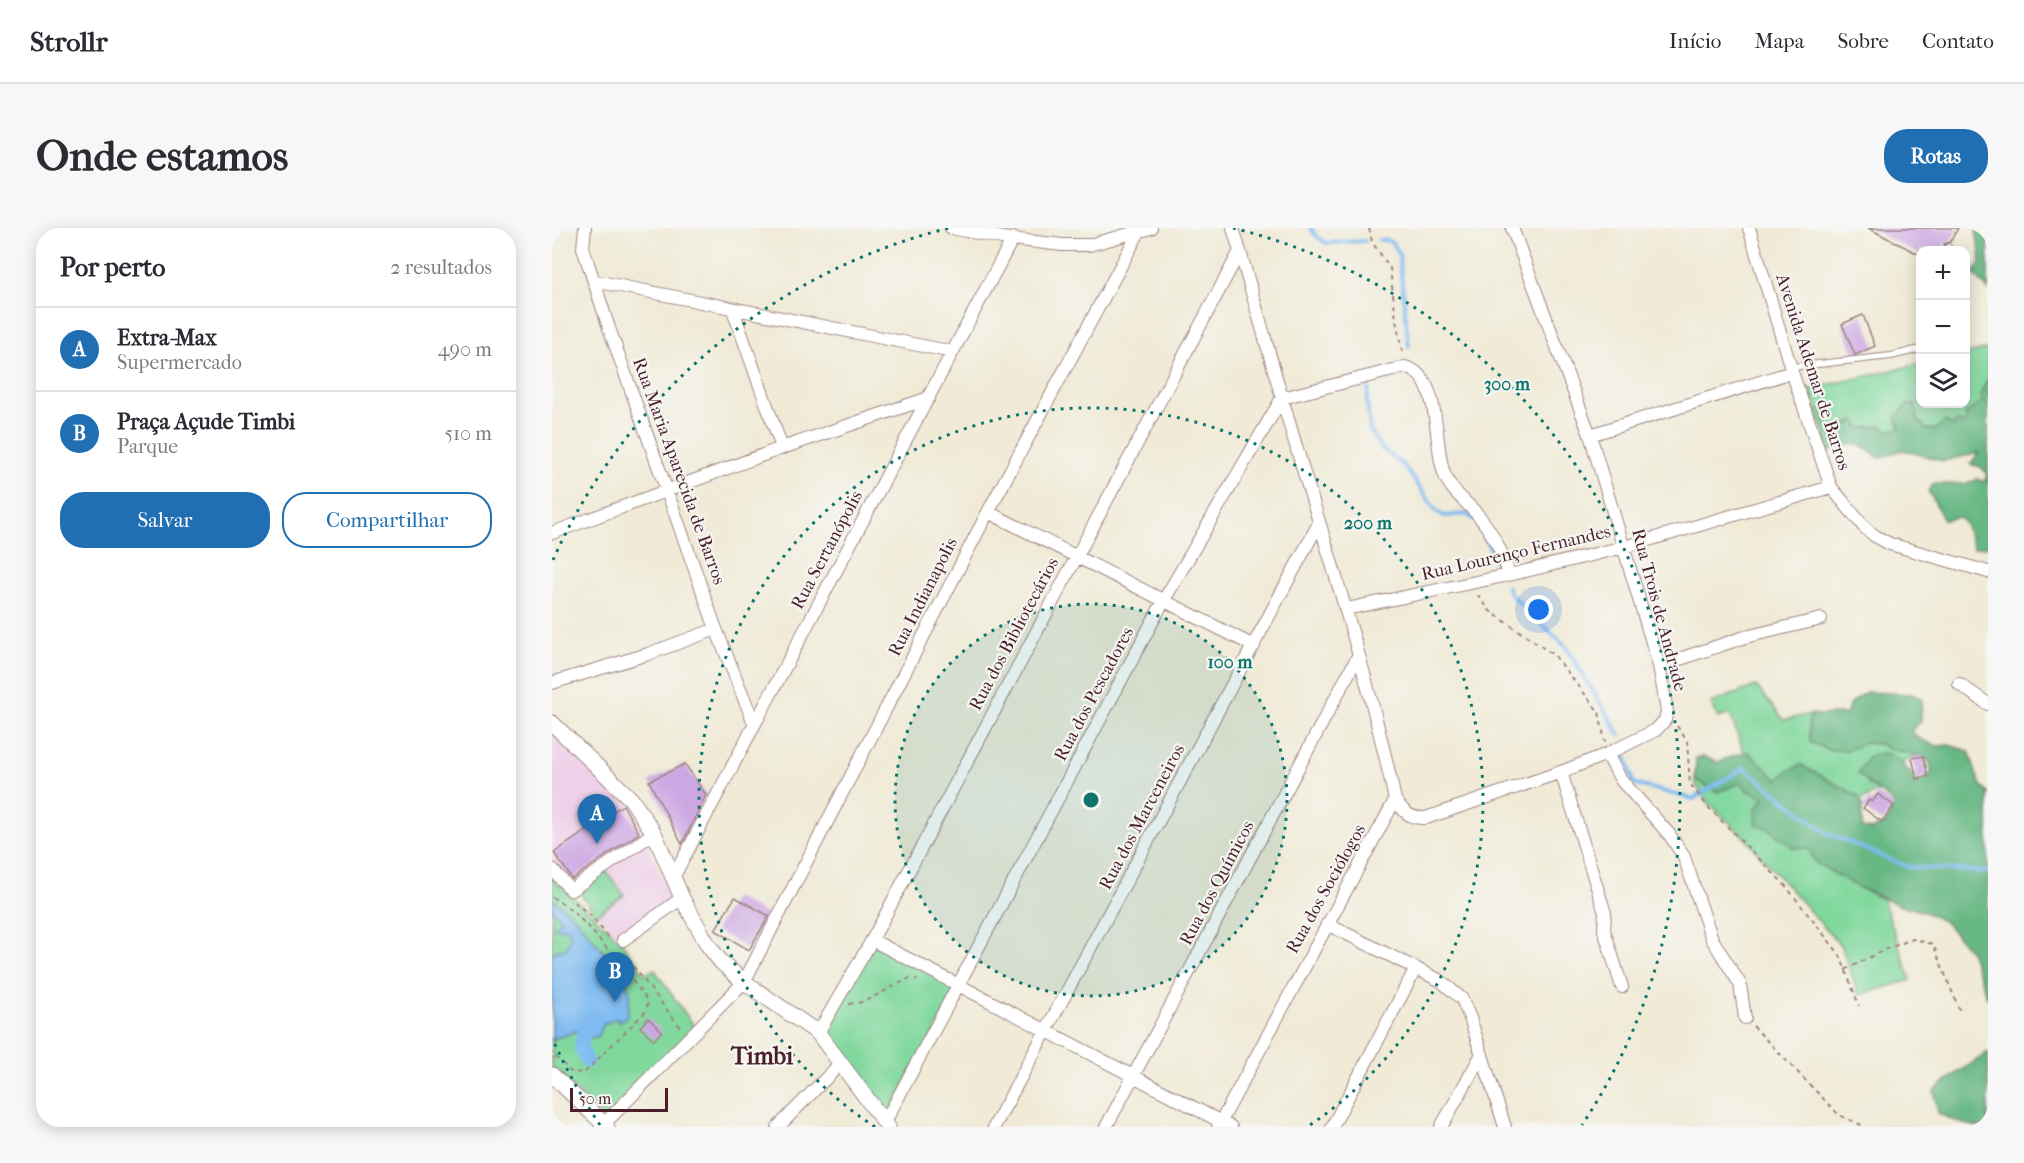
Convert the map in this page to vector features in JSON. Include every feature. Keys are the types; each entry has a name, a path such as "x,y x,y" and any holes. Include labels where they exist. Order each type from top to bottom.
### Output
{"street":[{"name":"Rua Maria Aparecida de Barros","path":"585,228 583,248 609,328 716,629 754,723"},
{"path":"951,228 1062,245 1089,245 1145,230"},
{"path":"1233,228 1281,398 1346,609 1388,765 1395,800"},
{"name":"Rua Trois de Andrade","path":"1395,800 1409,815 1426,818 1562,772 1607,754 1656,730 1665,720 1667,711 1659,666 1590,435 1512,228"},
{"name":"Avenida Ademar de Barros","path":"1749,228 1792,370 1831,487 1864,527 1875,536 1890,544 1988,572"},
{"name":"Rua Indianapolis","path":"604,1126 744,981 988,512 1145,230"},
{"name":"Rua Sertanópolis","path":"673,878 953,352 1008,235"},
{"name":"Rua dos Bibliotecários","path":"818,1033 872,940 1240,251"},
{"path":"595,281 953,352"},
{"path":"733,310 782,448"},
{"path":"1281,398 1405,367 1418,373 1424,379 1435,411 1438,449 1448,483 1495,538 1509,575"},
{"path":"1590,435 1792,370"},
{"path":"552,533 782,448 928,398"},
{"name":"Rua dos Pescadores","path":"887,1125 1164,600 1281,398"},
{"name":"Rua Lourenço Fernandes","path":"1346,609 1509,575 1624,547 1831,487"},
{"path":"988,512 1254,646"},
{"name":"Rua dos Marceneiros","path":"994,1127 1319,523"},
{"path":"1659,666 1745,637 1821,619"},
{"path":"552,683 648,654 716,629"},
{"name":"Rua dos Químicos","path":"1106,1127 1358,656"},
{"path":"1959,684 1988,704"},
{"path":"552,723 631,799 654,833 682,898 708,945 721,962 818,1033 842,1062 887,1125"},
{"path":"1607,754 1621,780 1669,834 1684,857 1712,939 1740,984 1745,1017"},
{"path":"1562,772 1605,913 1604,930 1622,987"},
{"name":"Rua dos Sociólogos","path":"1223,1125 1327,924 1395,800"},
{"path":"552,869 571,890 654,833"},
{"path":"620,945 682,898"},
{"path":"1327,924 1441,981 1461,999 1470,1017 1504,1127"},
{"path":"872,940 1047,1030 1223,1125"},
{"path":"1332,1127 1416,968"},
{"path":"1441,1127 1482,1054"},
{"path":"778,1127 842,1062"},
{"path":"552,1075 604,1126"}],"lane":[{"path":"1792,370 1891,356 1916,350"}],"path":[{"path":"1369,228 1372,242 1390,268 1396,320 1405,367"},
{"path":"1469,583 1490,611 1555,656 1599,712 1607,754"},
{"path":"1667,711 1687,741 1690,784 1704,802 1785,885 1840,955 1859,1006"},
{"path":"552,897 564,904 588,927 648,1003 640,1017 585,1072 572,1073 552,1053"},
{"path":"570,899 620,945 682,1029"},
{"path":"1845,970 1886,949 1913,939 1933,944 1961,1014"},
{"path":"834,1007 863,1002 910,978 926,981"},
{"path":"1745,1017 1839,1115 1866,1127"}],"shaded area":[{"path":"552,732 630,806 672,899 619,938 552,861"}],"green space":[{"path":"1976,228 1988,228 1988,290 1973,273 1981,256"},
{"path":"1988,349 1988,379 1984,401 1965,414 1967,421 1951,428 1933,429 1899,425 1901,428 1887,431 1883,426 1837,431 1825,425 1820,409 1816,412 1809,389 1916,365 1916,408 1970,408 1970,353"},
{"path":"1988,379 1988,546 1974,548 1965,524 1959,517 1944,520 1928,491 1933,484 1966,484 1978,479 1984,482 1987,474 1981,467 1970,464 1979,453 1943,461 1903,450 1879,458 1866,448 1855,444 1828,452 1816,412 1820,409 1825,415 1825,425 1837,431 1855,420 1861,428 1883,426 1887,431 1900,428 1896,417 1908,404 1916,405 1917,421 1923,424 1924,429 1934,430 1945,421 1953,426 1956,421 1962,424 1967,421 1965,414 1983,401 1980,394"},
{"path":"1756,686 1784,720 1811,714 1810,742 1829,750 1847,750 1867,743 1880,744 1889,749 1918,755 1902,763 1886,755 1868,758 1868,785 1879,791 1860,801 1858,796 1801,765 1786,772 1778,781 1749,753 1744,753 1730,714 1718,718 1711,703"},
{"path":"1866,692 1912,694 1922,699 1921,721 1911,731 1920,739 1936,746 1949,745 1969,751 1978,780 1988,793 1988,999 1970,951 1945,922 1925,912 1901,906 1860,888 1816,863 1808,848 1794,848 1769,829 1755,824 1756,808 1764,798 1748,791 1741,783 1717,792 1695,779 1696,758 1704,757 1718,762 1748,752 1778,780 1786,772 1801,765 1858,796 1862,805 1862,828 1871,830 1886,823 1894,804 1858,773 1865,762 1869,757 1884,753 1897,759 1916,781 1924,781 1931,774 1930,762 1918,755 1889,749 1880,744 1867,743 1847,750 1829,750 1810,742 1811,714 1846,715 1850,704"},
{"path":"1695,779 1717,792 1741,783 1748,791 1764,798 1756,824 1769,829 1794,848 1808,848 1860,888 1883,899 1911,980 1859,995 1841,946 1742,835 1707,801 1696,785"},
{"path":"606,871 624,895 596,915 579,892"},
{"path":"552,878 621,941 645,975 654,969 696,1029 607,1121 552,1067"},
{"path":"872,940 960,985 885,1122 818,1033"},
{"path":"1988,1052 1988,1127 1962,1123 1938,1113 1934,1091"}],"water":[{"path":"552,899 573,915 624,977 630,992 627,1016 619,1022 618,1018 604,1024 597,1037 586,1039 577,1031 553,1039 552,1046 552,956 555,951 565,949 571,936 567,929 555,928 561,919 552,910"}],"building":[{"path":"1868,228 1958,228 1950,242 1944,246 1916,246 1916,253"},
{"path":"1863,315 1875,346 1855,355 1842,324"},
{"path":"1923,756 1928,776 1917,779 1912,758"},
{"path":"685,764 706,795 682,844 649,781"},
{"path":"1878,794 1894,806 1882,822 1863,808"},
{"path":"623,805 639,833 572,879 554,853"},
{"path":"735,897 769,916 749,950 715,930"},
{"path":"648,1018 662,1031 654,1040 640,1027"}],"waterway":[{"path":"1311,228 1315,235 1326,243 1365,241"},
{"path":"1379,240 1392,243 1399,255 1409,346"},
{"path":"1369,385 1367,401 1370,430 1381,448 1404,466 1437,512 1444,516 1466,514 1475,520"},
{"path":"1479,525 1498,566"},
{"path":"1507,586 1511,595 1566,647 1620,735"},
{"path":"1626,756 1634,784 1693,799 1744,768 1827,833 1908,867 1988,872"},
{"path":"583,1035 581,1048 587,1061"}],"place":[{"name":"Extra-Max","path":"597,844"},
{"name":"Praça Açude Timbi","path":"615,1002"}],"district":[{"name":"Timbi","path":"762,1056"}]}
